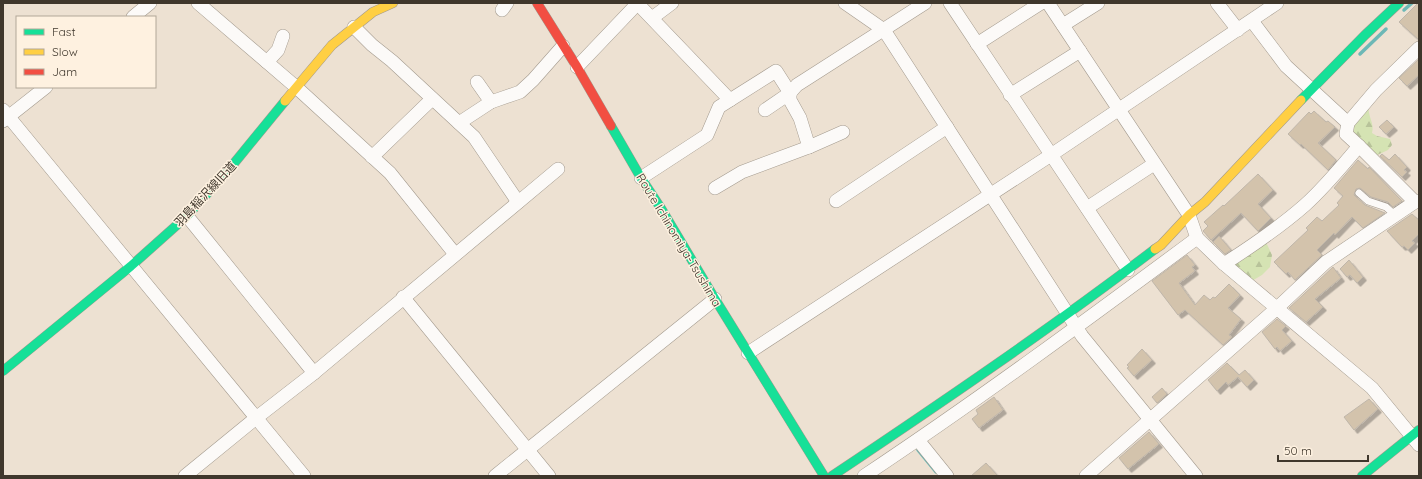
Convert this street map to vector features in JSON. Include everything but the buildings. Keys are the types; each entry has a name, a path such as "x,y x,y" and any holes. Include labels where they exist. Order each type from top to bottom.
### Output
{"street":[{"path":"134,16 150,3"},
{"path":"198,3 296,87 390,173 455,254"},
{"name":"羽島稲沢線旧道","path":"3,371 131,266 187,216 231,167 296,87 332,46 354,27 371,8 392,3"},
{"name":"Route Ichinomiya-Tsushima","path":"537,3 576,66 641,178 824,476"},
{"path":"576,66 638,3 730,100"},
{"path":"652,18 672,3"},
{"path":"845,3 884,30 1076,327 1196,476"},
{"path":"765,110 790,93 798,85 925,3"},
{"path":"950,3 1128,270"},
{"path":"977,44 1041,3"},
{"path":"1048,3 1189,216 1197,238 1224,264 1276,309 1372,388 1416,437 1362,476"},
{"path":"1063,25 1098,3"},
{"path":"1217,3 1238,30"},
{"path":"748,353 1051,155 1278,3"},
{"path":"832,476 953,395 1068,314 1161,245 1205,202 1365,35 1399,3"},
{"path":"1252,21 1286,66 1348,123"},
{"path":"354,27 474,138 518,202"},
{"path":"267,62 278,50 282,43 283,36"},
{"path":"459,123 491,102 520,92 564,46"},
{"path":"1086,476 1276,309 1326,262 1395,215 1417,202 1346,134 1348,123 1376,90 1418,50"},
{"path":"1010,95 1080,52"},
{"path":"641,178 707,134 719,107 776,71 790,93 790,100 800,118 809,147"},
{"path":"477,82 491,102"},
{"path":"45,88 5,116 304,476"},
{"path":"372,157 432,99"},
{"path":"836,200 946,127"},
{"path":"715,188 742,172 809,147 843,132"},
{"path":"1224,264 1272,232 1306,204 1359,146"},
{"path":"1087,208 1154,164"},
{"path":"185,476 314,373 403,297 558,169"},
{"path":"187,216 314,373"},
{"path":"864,476 918,440 1197,238"},
{"path":"403,297 549,476"},
{"path":"495,476 715,299"},
{"path":"918,440 947,476"}],"lane":[{"path":"1359,193 1368,201 1386,208 1395,215"}],"green space":[{"path":"1369,106 1369,113 1373,126 1372,133 1377,136 1390,139 1392,145 1388,150 1373,157 1350,134 1349,124"},
{"path":"1265,240 1272,255 1270,267 1262,275 1250,282 1232,264"}],"waterway":[{"path":"1404,10 1412,3"},
{"path":"1360,54 1386,29"},
{"path":"918,450 936,472"}],"traffic: fast":[{"path":"1301,100 1399,3"},
{"path":"3,371 131,266 187,216 231,167 285,101"},
{"path":"611,126 641,178 824,476"},
{"path":"832,476 995,365 1076,308 1155,249"},
{"path":"1362,476 1419,430"}],"traffic: slow":[{"path":"285,101 332,45 373,12 393,3"},
{"path":"1155,249 1161,245 1189,215 1205,202 1301,100"}],"traffic: jam":[{"path":"537,3 577,67 611,126"}]}
